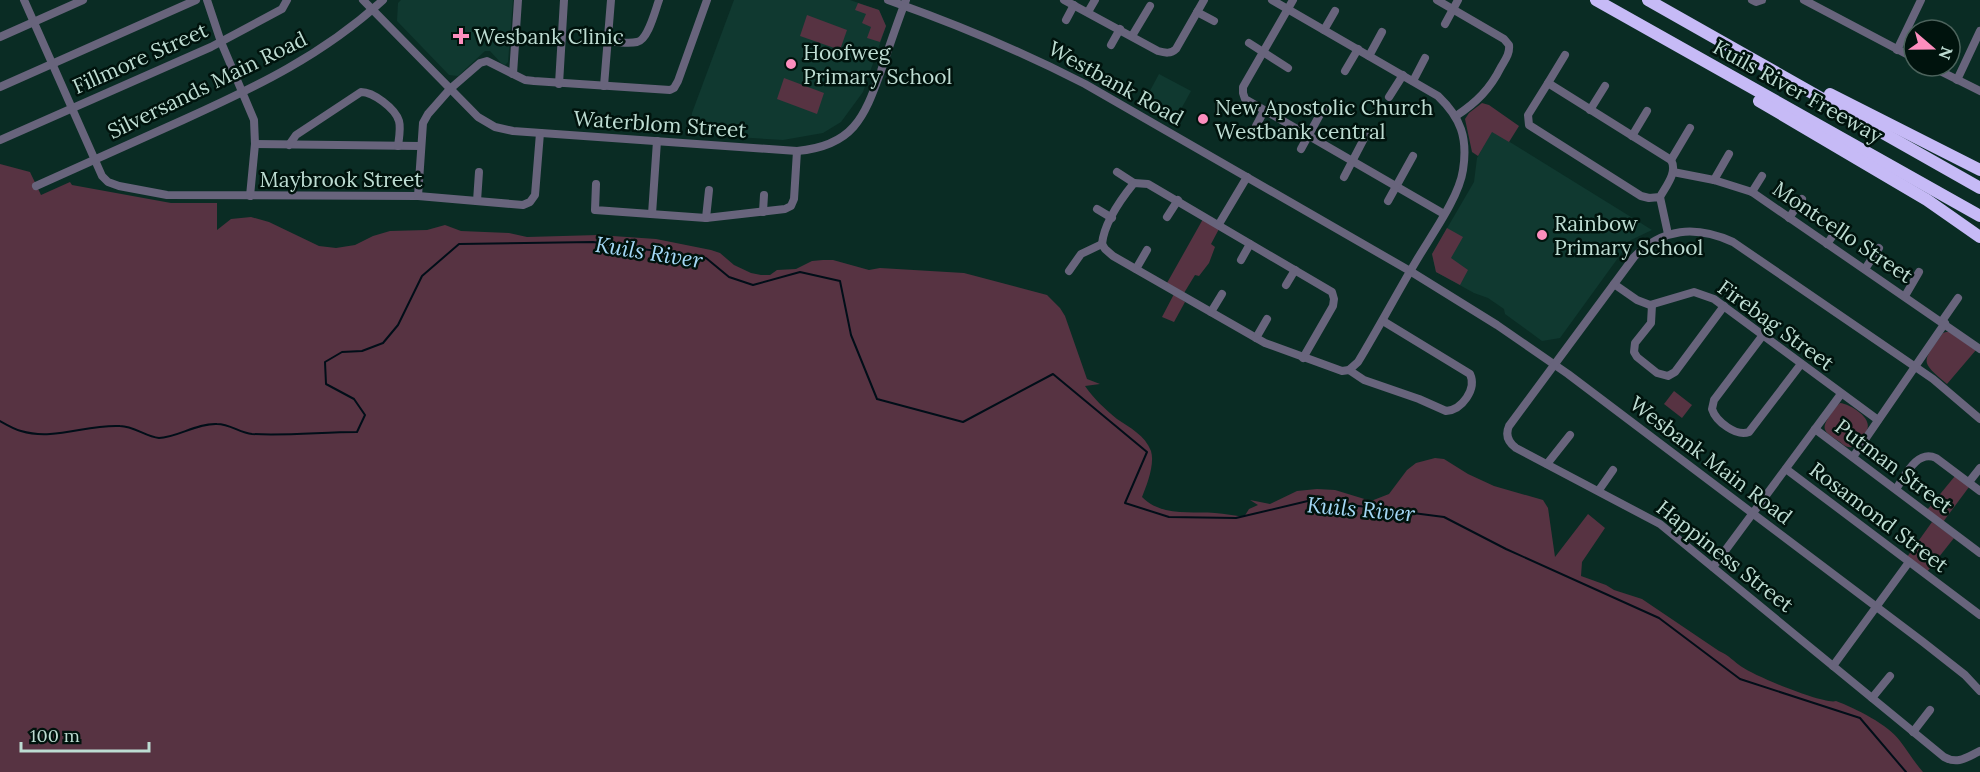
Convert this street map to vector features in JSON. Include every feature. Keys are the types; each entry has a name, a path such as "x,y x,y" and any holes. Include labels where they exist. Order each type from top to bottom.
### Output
{"highway":[{"name":"Kuils River Freeway","path":"1596,0 1980,216"},
{"name":"Kuils River Freeway","path":"1648,0 1980,188"},
{"path":"1721,42 1763,59 1980,170"},
{"path":"1730,75 1751,96 1927,200 1980,237"}],"street":[{"name":"Maybrook Street","path":"24,0 95,160 105,179 119,186 167,195 418,196 523,205 534,199 540,133"},
{"path":"0,37 83,0"},
{"path":"0,87 196,0"},
{"path":"207,0 221,42 254,120 255,144 250,196"},
{"name":"Fillmore Street","path":"0,140 221,42 282,9 287,0"},
{"name":"Waterblom Street","path":"363,0 486,123 506,130 797,151 813,150 831,144 850,131 858,122 871,99 905,3"},
{"name":"Silversands Main Road","path":"36,186 243,93 310,57 383,0"},
{"path":"513,74 518,0"},
{"path":"559,84 564,0"},
{"path":"604,86 611,0"},
{"path":"607,41 635,43 642,40 659,0"},
{"path":"418,196 425,117 450,89 483,62 490,62 525,80 664,91 674,88 707,0"},
{"name":"Westbank Road","path":"888,0 905,3 1039,60 1125,106 1410,271"},
{"path":"1064,0 1158,51 1173,52 1204,0"},
{"path":"1088,12 1095,0"},
{"path":"1272,0 1438,96 1456,116 1464,139 1461,180 1383,321 1358,362 1350,370"},
{"path":"1293,0 1242,91 1248,101 1444,214"},
{"path":"1437,0 1504,39 1509,45 1508,56 1488,90 1470,107 1456,116"},
{"path":"1445,24 1458,0"},
{"path":"1752,0 1756,2 1761,0"},
{"path":"1804,0 1902,52"},
{"path":"1897,50 1921,0"},
{"path":"1066,20 1074,5"},
{"path":"1132,36 1149,6"},
{"path":"1324,30 1335,11"},
{"path":"1197,12 1214,21"},
{"path":"1111,45 1120,29"},
{"path":"1957,80 1980,31"},
{"path":"1369,56 1382,32"},
{"path":"1249,43 1288,68"},
{"path":"1345,71 1358,50"},
{"path":"1566,55 1528,115 1529,125 1641,196 1660,197"},
{"path":"1413,81 1425,58"},
{"path":"1389,97 1403,75"},
{"path":"1953,78 1980,91"},
{"path":"1548,83 1671,160 1674,172 1660,197 1668,234"},
{"path":"1590,110 1605,86"},
{"path":"289,145 301,131 361,92 365,92 373,95 397,117 398,146"},
{"path":"1301,149 1323,109"},
{"path":"1256,126 1264,111"},
{"path":"1632,136 1647,111"},
{"path":"1671,160 1690,128"},
{"path":"1344,177 1368,131"},
{"path":"652,214 657,141"},
{"path":"255,144 421,146"},
{"path":"596,184 596,210 706,218 786,209 793,204 797,151"},
{"path":"1714,180 1729,154"},
{"path":"1388,201 1413,156"},
{"path":"477,201 479,172"},
{"path":"1118,172 1134,183 1148,183 1331,291 1334,298 1333,306 1303,358"},
{"name":"Montcello Street","path":"1674,172 1714,180 1752,192 1979,346"},
{"path":"1752,192 1762,176"},
{"path":"1219,224 1247,177"},
{"path":"1134,183 1103,236 1102,244 1108,253 1256,338 1280,349 1337,369 1350,370 1364,380 1446,411 1457,407 1471,391 1473,380 1470,374 1383,321"},
{"path":"706,218 709,190"},
{"path":"763,212 764,195"},
{"path":"1167,216 1178,200"},
{"path":"1789,218 1802,200"},
{"path":"1097,209 1112,218"},
{"path":"1827,244 1839,227"},
{"path":"1555,364 1634,257 1645,246 1668,234 1686,232 1709,234 1733,242 1916,367 1980,419"},
{"path":"1069,270 1087,249 1102,244"},
{"path":"1241,260 1250,244"},
{"path":"1865,269 1879,248"},
{"path":"1136,269 1147,250"},
{"path":"1286,285 1295,270"},
{"name":"Wesbank Main Road","path":"1410,271 1477,311 1555,364 1951,664 1980,691"},
{"path":"1905,296 1919,272"},
{"path":"1614,284 1637,300 1652,305 1651,323 1635,343 1634,352 1657,373 1668,376 1675,372 1724,306"},
{"name":"Firebag Street","path":"1652,305 1694,292 1707,296 1724,306 1878,420"},
{"path":"1211,312 1222,294"},
{"path":"1853,457 1916,367 1958,298"},
{"path":"1256,338 1268,319"},
{"path":"1763,335 1714,400 1712,409 1717,418 1738,433 1749,432 1801,364"},
{"name":"Happiness Street","path":"1555,364 1509,426 1507,434 1513,446 1660,524 1913,732 1952,761 1960,761 1980,751"},
{"path":"1713,567 1841,394"},
{"name":"Putman Street","path":"1815,429 1980,553"},
{"path":"1547,464 1570,435"},
{"path":"1896,489 1919,458 1925,456 1936,458 1980,491"},
{"path":"1969,482 1980,468"},
{"name":"Rosamond Street","path":"1786,469 1980,615"},
{"path":"1599,490 1613,471"},
{"path":"1833,666 1909,562"},
{"path":"1872,698 1890,676"},
{"path":"1913,732 1930,710"}],"shaded area":[{"name":"Wesbank Clinic","path":"401,0 513,0 508,62 505,65 490,51 485,51 458,76 449,75 397,21 398,3"},
{"name":"Hoofweg Primary School","path":"734,0 850,0 879,10 886,26 863,92 841,122 823,133 783,140 690,134 692,113"},
{"path":"858,3 879,10 886,26 880,42 867,38 871,27 862,23 866,14 855,10"},
{"path":"807,15 847,30 840,50 800,36"},
{"path":"1159,74 1191,91 1175,120 1144,102"},
{"path":"784,78 824,93 817,114 777,99"},
{"path":"1482,103 1489,105 1519,126 1509,142 1492,132 1478,156 1472,152 1465,119"},
{"name":"Rainbow Primary School","path":"1492,131 1652,230 1631,240 1560,338 1542,341 1505,314 1504,309 1488,298 1436,272 1432,254 1474,182 1477,158"},
{"path":"0,164 30,172 41,195 70,182 72,185 171,203 217,203 217,230 231,219 251,217 269,222 319,246 336,248 355,245 390,231 427,230 445,225 461,231 509,233 527,237 598,235 656,239 711,250 720,253 734,265 761,275 770,275 777,270 796,269 812,261 833,260 869,270 880,268 964,273 1047,295 1065,316 1087,379 1100,384 1085,386 1104,408 1137,432 1148,445 1152,462 1142,497 1158,508 1177,512 1215,513 1244,517 1249,509 1258,505 1250,500 1270,504 1297,491 1317,489 1335,490 1371,501 1389,494 1407,470 1416,463 1435,458 1444,459 1494,486 1543,500 1548,508 1555,557 1588,514 1605,528 1582,562 1581,576 1642,599 1749,671 1818,699 1836,701 1871,718 1895,735 1923,772 0,772"},
{"path":"1203,219 1219,229 1211,244 1215,247 1209,263 1199,276 1195,275 1184,293 1167,283"},
{"path":"1447,228 1463,237 1451,258 1468,270 1460,285 1436,272 1432,254"},
{"path":"1174,294 1185,302 1174,322 1162,317"},
{"path":"1946,332 1976,350 1947,384 1932,370 1927,361 1931,350"},
{"path":"1674,391 1692,405 1682,418 1664,404"},
{"path":"1840,403 1860,412 1867,421 1866,432 1857,445 1852,447 1844,445 1825,430 1827,419"},
{"path":"1955,476 1969,487 1943,522 1927,510"},
{"path":"1932,522 1954,538 1927,572 1907,557"}],"waterway":[{"name":"Kuils River","path":"0,421 10,427 33,434 120,426 159,438 209,424 226,425 252,434 357,432 365,415 354,399 326,384 325,362 342,352 362,351 383,343 398,325 422,276 459,244 593,242 706,258 729,277 753,285 800,272 840,281 851,335 877,399 963,422 1053,374 1147,452 1125,503 1169,517 1236,518 1312,500 1444,517 1506,549 1659,618 1740,679 1860,718 1906,772"}],"place":[{"name":"Wesbank Clinic","path":"461,36"},
{"name":"Hoofweg Primary School","path":"791,64"},
{"name":"New Apostolic Church Westbank central","path":"1203,119"},
{"name":"Rainbow Primary School","path":"1542,235"}]}
